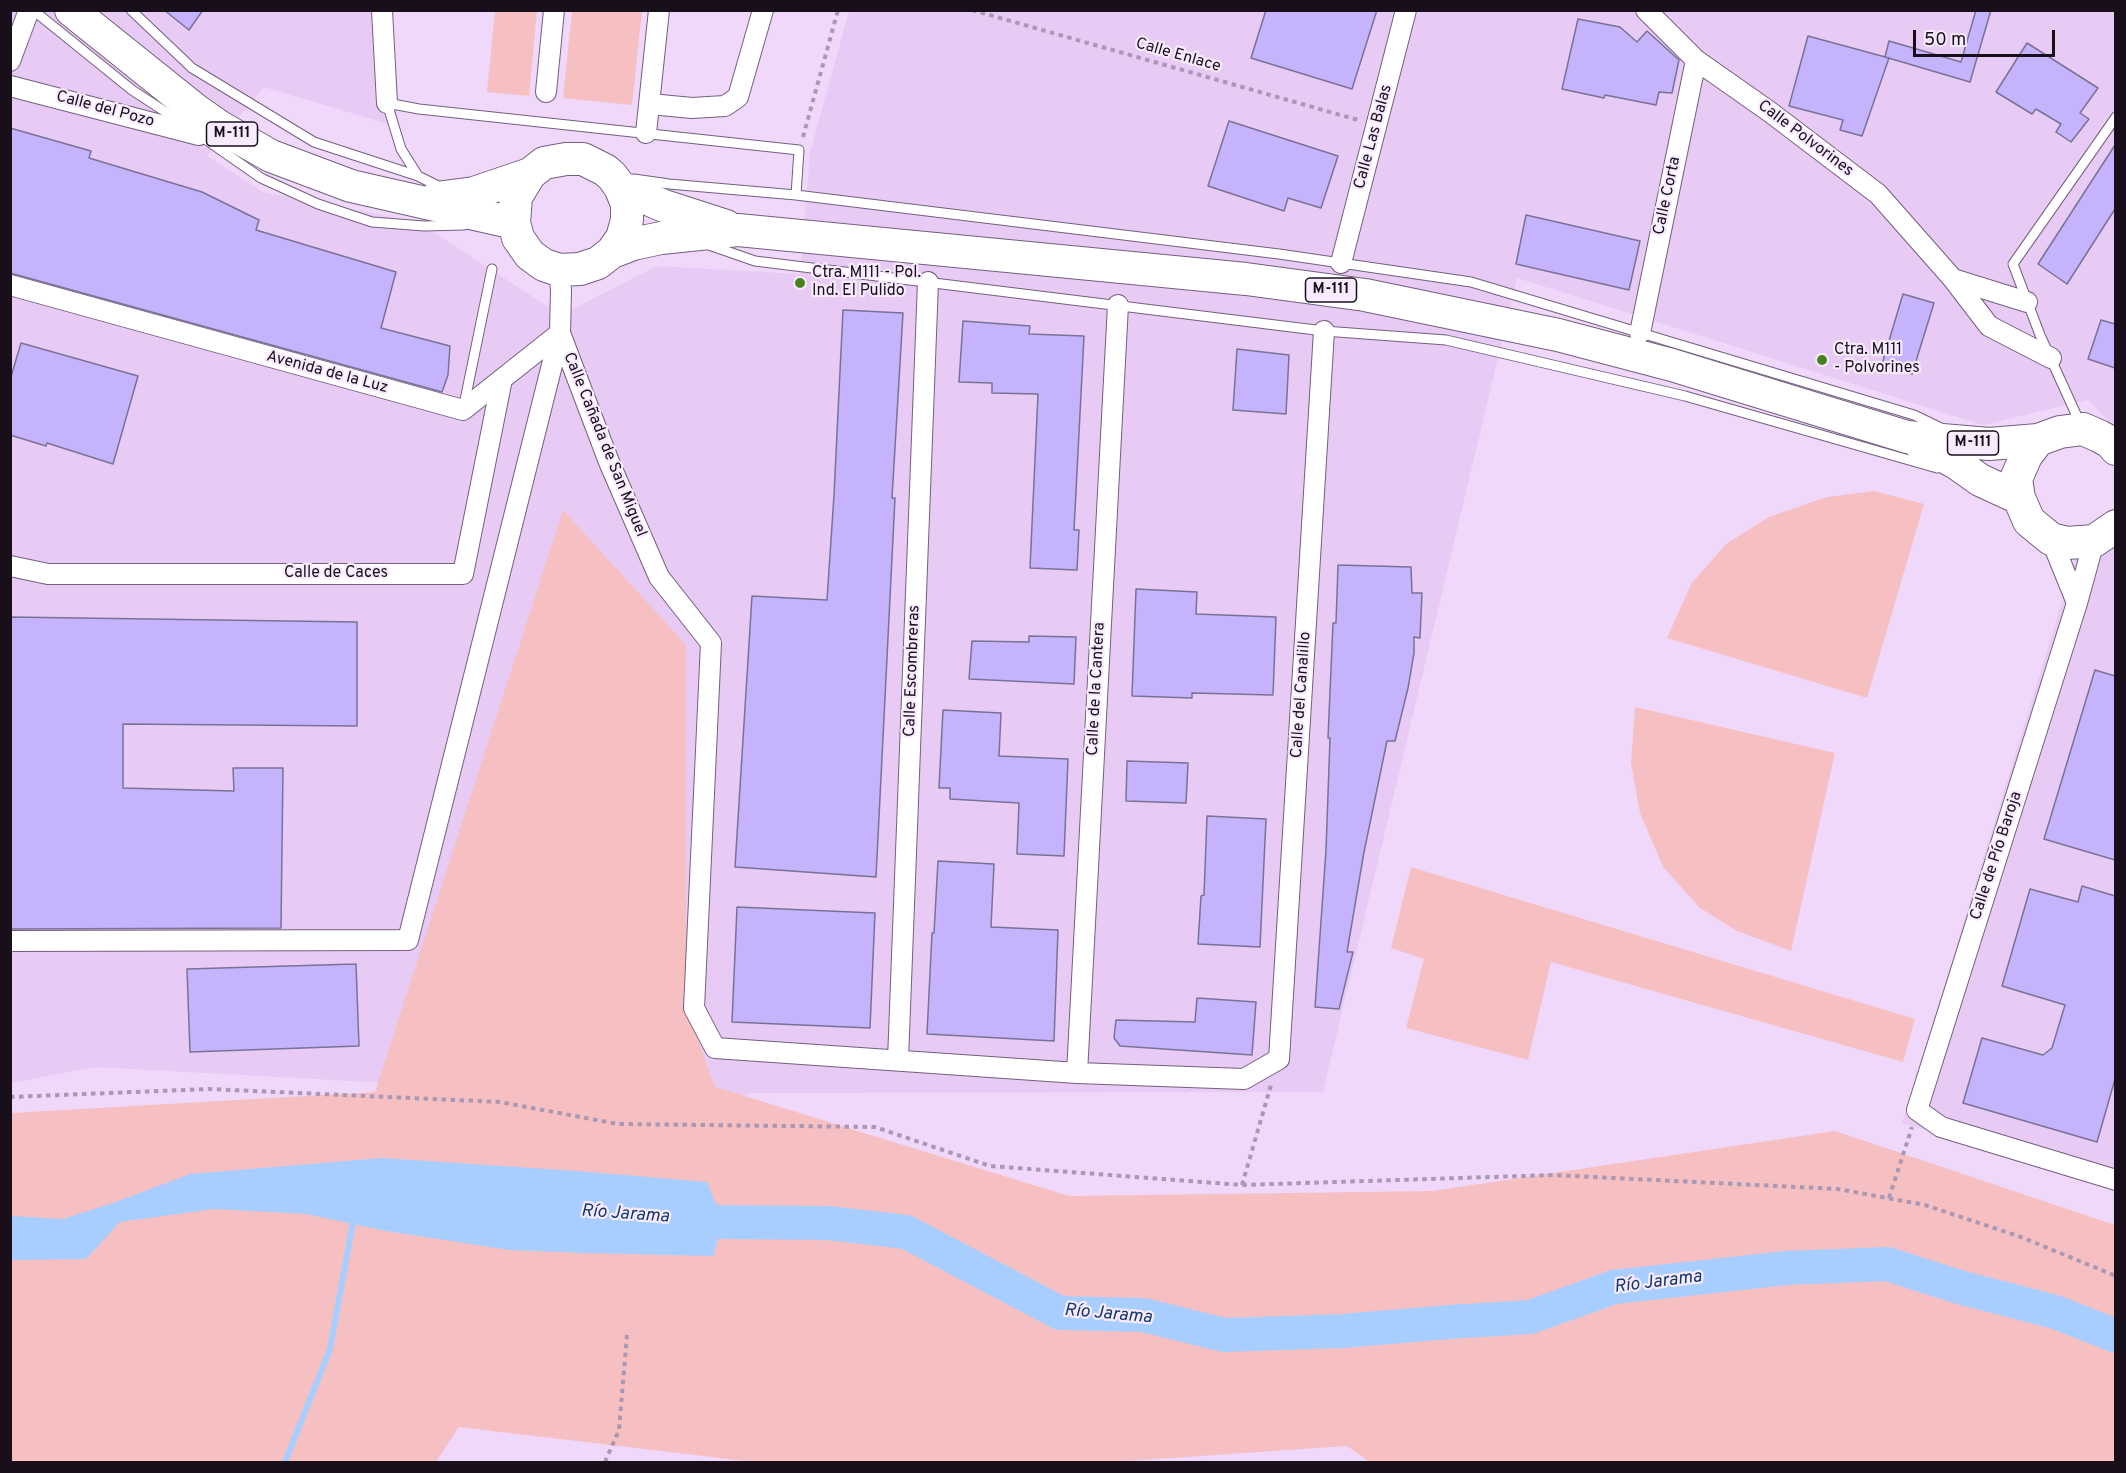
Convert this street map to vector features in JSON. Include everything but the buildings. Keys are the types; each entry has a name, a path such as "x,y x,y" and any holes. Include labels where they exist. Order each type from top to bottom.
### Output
{"main road":[{"name":"M-111","path":"71,10 220,127 271,156 351,186 387,195 420,188 455,194 474,193 530,174 544,163 583,159 605,170 616,182 664,206 738,230"},
{"path":"530,174 516,197 512,231 530,255 544,265 560,270"},
{"path":"612,252 622,238 627,220 627,204 616,182"},
{"name":"M-111","path":"420,188 512,231"},
{"name":"M-111","path":"560,270 580,269 598,263 612,252 633,244 678,235 738,230 1246,279 1365,295 1558,335 1672,365 1907,437 1956,463 1980,480 2019,498"},
{"name":"M-111","path":"1907,437 1989,444 2038,440 2060,432 2083,429"},
{"path":"2083,429 2099,435 2110,442 2115,449"},
{"path":"2038,440 2026,456 2016,479 2019,498 2029,521 2051,539 2067,543 2110,531"}],"street":[{"path":"10,61 31,10"},
{"path":"381,10 387,103"},
{"path":"546,92 554,10"},
{"path":"646,133 659,10"},
{"path":"650,104 692,108 724,106 738,98 763,10"},
{"name":"Calle Las Balas","path":"1341,263 1406,10"},
{"name":"Calle Polvorines","path":"1646,10 1696,60 1770,112 1878,194 1953,279 1989,326 2052,358"},
{"name":"Calle Corta","path":"1640,333 1696,60"},
{"name":"Calle del Pozo","path":"10,86 199,135"},
{"path":"463,410 560,333 560,270"},
{"path":"1953,279 2027,302"},
{"name":"Calle Escombreras","path":"898,1059 928,282"},
{"name":"Avenida de la Luz","path":"10,285 463,410"},
{"name":"Calle de la Cantera","path":"1077,1072 1118,305"},
{"name":"Calle del Canalillo","path":"1279,1059 1324,331"},
{"name":"Calle Cañada de San Miguel","path":"10,942 408,940 560,333"},
{"name":"Calle Cañada de San Miguel","path":"560,333 609,462 658,578 711,643 694,1008 715,1048 898,1059"},
{"name":"Calle de Caces","path":"10,566 48,574 463,574 502,379"},
{"name":"Calle de Pío Baroja","path":"1917,1110 2077,603 2110,531"},
{"path":"2051,539 2077,603"},
{"path":"898,1059 1077,1072 1244,1079 1279,1059"},
{"path":"1917,1110 1941,1127 2115,1177"}],"lane":[{"path":"31,10 132,90 261,178 318,204 372,222 424,226 477,225"},
{"path":"131,10 192,68 314,142 420,188"},
{"path":"420,188 401,148 387,103 419,109 799,150 795,195"},
{"path":"2083,429 2040,335 2013,264 2115,117"},
{"path":"616,182 669,184 795,195 1341,263 1471,282 1914,415 1973,443"},
{"path":"678,235 755,261 1324,331 1446,340 1685,396 1980,480"},
{"path":"463,410 492,269"}],"path":[{"path":"799,150 838,10"},
{"name":"Calle Enlace","path":"972,10 1376,126"},
{"path":"1242,1185 1260,1117 1279,1059"},
{"path":"10,1097 209,1089 500,1102 618,1124 875,1127 990,1166 1242,1185 1553,1175 1838,1189 1925,1205 2021,1237 2115,1276"},
{"path":"1889,1198 1917,1110"},
{"path":"605,1462 619,1430 627,1335"}],"shaded area":[{"path":"11,11 391,11 398,127 264,87 207,156 263,192 418,222 561,315 657,266 800,274 810,153 849,11 2115,11 2115,428 2088,400 1983,425 1517,278 1323,1092 749,1093 718,1124 533,1091 95,1067 11,1083"},
{"path":"495,11 537,11 529,96 487,92"},
{"path":"572,11 642,11 632,105 563,98"},
{"path":"1874,491 1924,504 1867,698 1667,638 1691,584 1726,544 1769,517 1827,497"},
{"path":"563,510 686,645 686,1007 715,1087 1069,1196 1432,1191 1835,1131 2115,1225 2115,1462 1370,1462 1347,1446 1113,1462 753,1462 459,1427 436,1462 11,1462 11,1113 375,1092"},
{"path":"2115,542 2115,1186 1902,1123 2077,553"},
{"path":"1635,707 1835,753 1791,951 1737,931 1700,908 1663,867 1640,813 1631,763"},
{"path":"1411,867 1915,1019 1903,1062 1551,962 1528,1060 1406,1028 1424,959 1391,948"}],"water":[{"path":"382,1158 707,1182 723,1222 713,1256 581,1253 509,1250 386,1231 306,1214 214,1209 120,1222 86,1259 11,1260 11,1216 63,1219 190,1174"}],"waterway":[{"path":"285,1462 330,1349 354,1216"},
{"name":"Río Jarama","path":"677,1219 828,1223 906,1232 1060,1313 1143,1315 1224,1335 1343,1331 1530,1317 1614,1287 1786,1268 1887,1264 1959,1287 2055,1312 2116,1336"}],"place":[{"name":"Ctra. M111 - Pol. Ind. El Pulido","path":"800,283"},
{"name":"Ctra. M111 - Polvorines","path":"1822,360"}]}
